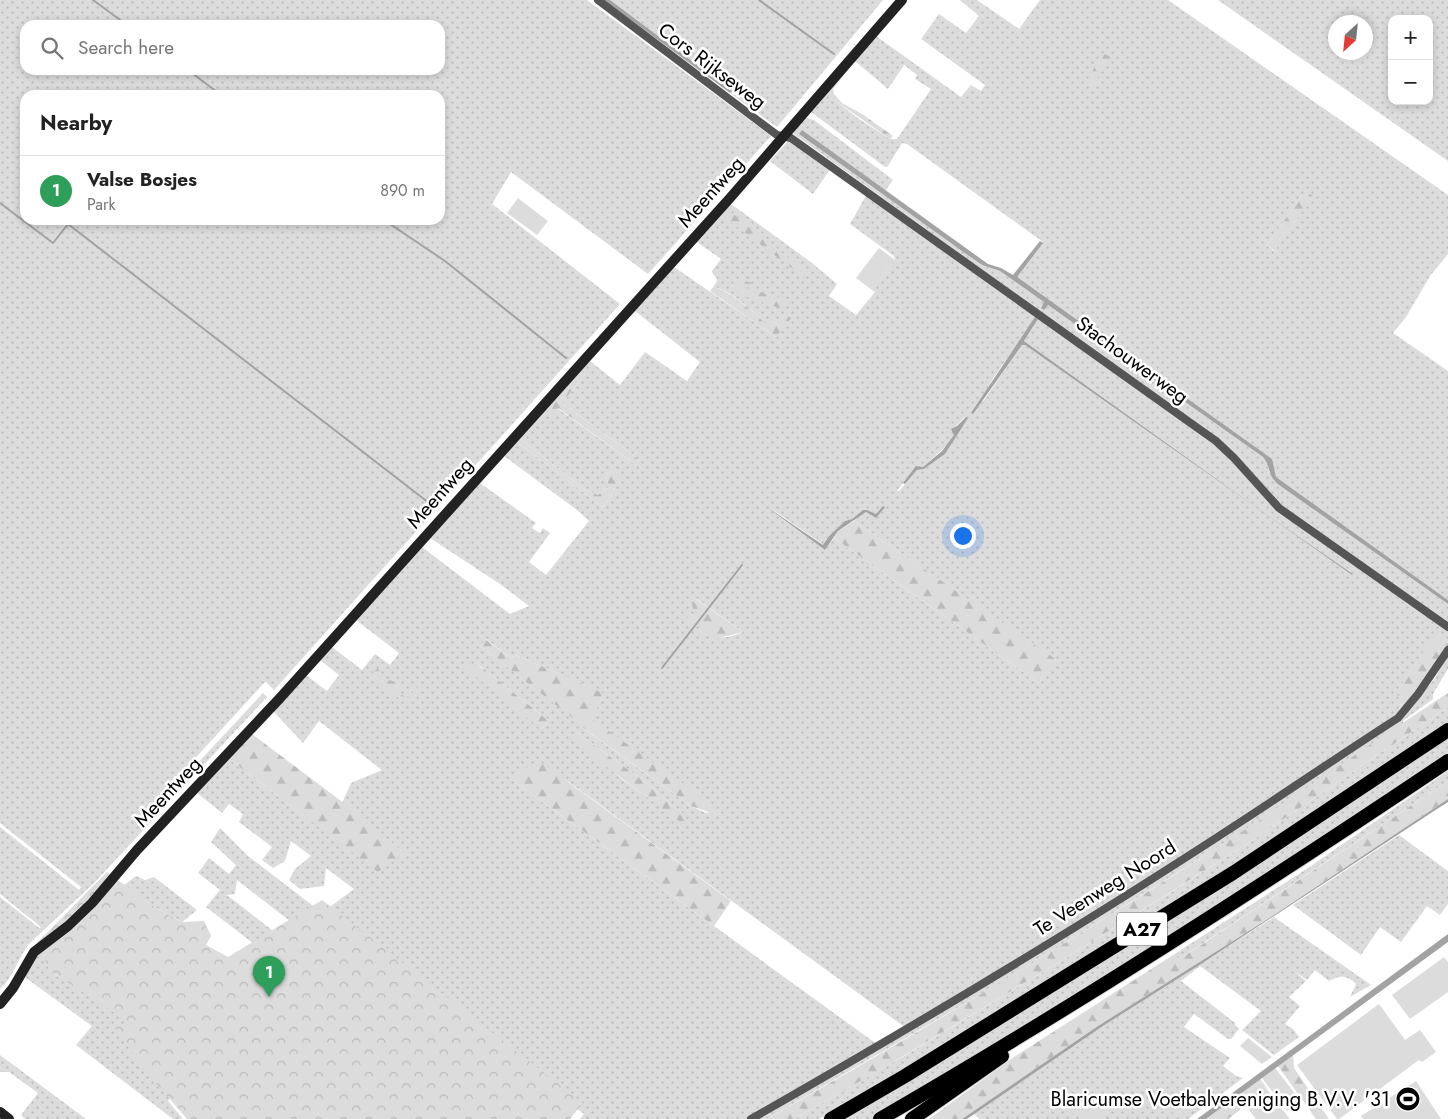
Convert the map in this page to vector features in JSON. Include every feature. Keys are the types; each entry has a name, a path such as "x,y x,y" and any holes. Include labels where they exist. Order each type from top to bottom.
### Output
{"highway":[{"name":"A27","path":"830,1119 904,1076 1233,873 1448,730"},
{"name":"A27","path":"880,1119 1116,978 1448,761"},
{"name":"A27","path":"912,1119 1116,978"}],"street":[{"name":"Cors Rijkseweg","path":"598,0 776,135 784,136"},
{"name":"Meentweg","path":"0,1004 14,988 34,952 68,926 92,903 137,850 280,698 784,136 902,0"},
{"name":"Stachouwerweg","path":"784,136 792,138 1216,441 1234,458 1278,508 1448,627"},
{"name":"Te Veenweg Noord","path":"752,1119 885,1042 1040,948 1241,822 1398,718 1418,694 1448,650"},
{"path":"0,1112 9,1119"}],"green space":[{"path":"0,0 587,0 771,136 648,274 511,172 492,204 620,304 274,690 266,682 264,683 166,790 170,793 263,693 267,697 95,882 29,944 9,978 0,989 0,897 39,928 41,927 0,894 0,827 79,890 81,887 0,823"},
{"path":"610,0 883,0 777,127"},
{"path":"960,0 977,0 1019,29 1040,0 1168,0 1448,195 1448,254 1430,276 1406,317 1393,333 1448,371 1448,600 1276,477 1271,459 1016,277 1043,242 907,144 902,143 888,166 885,167 811,112 827,94 859,119 890,139 897,139 931,89 915,79 917,75 904,65 888,89 855,61 876,36 961,97 971,85 981,91 985,85 921,39 939,14 966,33 979,16","holes":["1305,191 1295,222 1274,251 1267,245"]},
{"path":"1218,0 1448,0 1448,161"},
{"path":"1102,53 1111,57 1093,85 1087,81"},
{"path":"848,70 833,89 834,94 842,103 862,114 893,136 890,139 826,94"},
{"path":"805,117 814,120 893,180 885,191 802,131 800,134 982,265 1000,271 1044,302 1041,307 1044,309 1048,305 1263,457 1268,463 1269,472 1279,485 1448,604 1448,624 1283,509 1234,454 794,134 794,130"},
{"path":"789,140 831,168 813,194 770,161"},
{"path":"1305,191 1313,196 1275,251 1267,245"},
{"path":"867,194 1207,438 1224,453 1258,490 1448,631 1448,643 1435,635 1398,690 1397,694 1402,702 1397,715 1206,842 906,1028 567,781 511,779 878,1045 749,1119 580,1119 584,1114 327,909 354,889 326,868 324,886 300,889 289,880 295,869 311,856 291,841 285,861 273,868 262,860 272,847 239,822 243,814 229,804 222,813 197,793 229,759 307,818 404,853 342,803 351,783 382,770 319,721 303,743 273,711 306,675 327,691 339,675 320,660 332,647 362,670 375,654 390,665 399,653 356,620 422,547 510,614 529,606 500,584 430,538 480,483 536,523 532,528 540,533 543,528 550,533 529,562 546,575 589,521 504,456 517,442 603,507 615,490 613,488 613,466 605,478 610,486 598,495 584,489 520,439 546,409 557,408 636,465 640,460 562,403 585,375 580,371 590,361 620,385 645,352 687,381 700,362 635,311 674,267 776,337 779,325 772,321 763,321 733,296 713,287 717,280 712,271 721,259 697,242 731,204 812,263 837,284 829,296 856,315 875,292 872,290 895,260 894,256 850,224","holes":["1038,319 1024,341 1257,508 1353,574 1352,575 1025,345 1022,345 982,403 991,382","965,417 967,418 945,454 924,469 917,470 897,491 916,467 923,467 948,444 954,435 955,427","883,506 876,518 866,512 854,521 1056,660 1039,683 834,538 825,550 770,508 824,545 830,535 845,521 852,519 863,510 876,514","697,599 743,632 727,637 707,635 701,633 699,617 689,627 688,617 695,614","486,639 511,658 516,655 602,693 592,720 719,810 706,813 691,806 583,728 584,726 480,646","478,665 484,669 549,721 541,729","576,732 644,781 683,814 683,823 618,776"]},
{"path":"518,198 548,221 537,235 507,213"},
{"path":"727,209 807,273 805,278 724,217 704,238 700,237"},
{"path":"879,248 895,260 872,290 856,278"},
{"path":"731,278 755,285 745,288 777,297 785,303 782,309 738,294"},
{"path":"713,287 732,296 763,321 772,321 779,325 787,315 791,318 776,337 710,291"},
{"path":"580,371 585,375 562,403 640,460 636,465 558,408 552,414 546,409"},
{"path":"520,439 584,489 598,495 610,486 605,478 612,466 619,477 613,488 615,490 603,507 517,442"},
{"path":"854,521 1054,658 1056,661 1039,683 834,538 838,531"},
{"path":"696,599 743,632 715,639 701,633 698,618 689,628 687,617 694,614 692,604"},
{"path":"1435,634 1448,643 1448,647 1421,687 1397,715 1402,703 1397,694 1398,690"},
{"path":"485,639 511,658 516,655 603,693 593,720 719,809 714,814 691,806 582,727 480,646"},
{"path":"1448,655 1448,669 1433,694 1433,699 1403,721 1403,724 1242,832 1000,983 767,1119 755,1119 1054,942 1414,704 1435,678"},
{"path":"472,664 484,669 549,721 541,729 464,667"},
{"path":"378,668 382,679 398,682 400,694 408,698 419,686 426,686 409,706 369,676"},
{"path":"1448,693 1448,707 1250,842 1061,961 880,1070 794,1119 767,1119 946,1015 1123,907 1240,833"},
{"path":"1448,707 1448,722 1279,837 905,1069 819,1119 794,1119 904,1056 1168,894 1250,842"},
{"path":"576,732 644,781 683,814 685,819 683,824 568,738"},
{"path":"252,734 349,807 404,853 378,872 229,759"},
{"path":"1448,735 1448,756 1348,823 991,1049 872,1119 838,1119"},
{"path":"538,760 731,901 714,926 511,779"},
{"path":"1448,771 1448,781 1179,959 1173,955 1311,866"},
{"path":"1448,781 1448,799 1271,917 1098,1026 962,1119 929,1119 1011,1059 1173,955 1179,959 1198,947"},
{"path":"220,828 248,856 321,912 299,928 237,880 235,894 227,895 282,938 263,951 206,907 220,890 198,873 209,858 229,874 236,865 211,842"},
{"path":"1399,835 1448,871 1448,904 1440,915 1427,906 1401,942 1380,927 1361,955 1293,905"},
{"path":"107,872 154,907 182,922 204,921 211,936 206,945 228,957 322,900 583,1103 570,1119 187,1119 139,1063 114,1027 130,1023 50,971 37,943"},
{"path":"136,876 145,880 154,877 197,910 182,922 154,907 124,885"},
{"path":"1274,917 1371,985 1350,997 1356,984 1349,979 1340,977 1329,981 1315,970 1307,980 1294,971 1306,981 1289,997 1300,1006 1285,1024 1293,1029 1299,1037 1274,1055 1242,1030 1261,1011 1200,966 1181,981 1235,1023 1239,1029 1231,1039 1228,1039 1194,1014 1184,1027 1230,1058 1223,1066 1236,1076 1243,1078 1188,1119 980,1119 974,1114 1103,1026"},
{"path":"40,949 50,971 59,977 210,1044 168,1101 183,1119 173,1119 76,1045 92,1026 26,978 25,973"},
{"path":"1444,957 1448,962 1448,992 1410,1019 1392,995"},
{"path":"1379,1004 1405,1040 1420,1030 1436,1052 1422,1062 1419,1060 1337,1119 1297,1065"},
{"path":"1248,1038 1272,1057 1262,1064 1240,1046"},
{"path":"0,1055 86,1119 25,1119 21,1115 38,1093 9,1072 0,1072"},
{"path":"1293,1055 1294,1068 1329,1119 1316,1119 1278,1066"},
{"path":"1275,1068 1301,1101 1287,1111 1262,1078"},
{"path":"1260,1079 1272,1094 1261,1082 1240,1098 1240,1110 1228,1119 1206,1119"},
{"name":"Blaricumse Voetbalvereniging B.V.V. '31","path":"1416,1081 1441,1119 1363,1119 1361,1116"},
{"path":"1261,1082 1290,1119 1256,1119 1240,1098"},
{"path":"1185,1089 1196,1100 1178,1118 1167,1107"},
{"path":"1075,1092 1106,1113 1102,1119 1081,1119 1064,1108"}],"shaded area":[{"path":"604,0 610,0 732,91 730,93"},
{"path":"802,130 988,264 1001,268 1013,275 1040,241 1043,243 1017,277 1272,459 1276,477 1448,600 1448,604 1279,485 1272,478 1263,457 1048,305 1044,310 1041,308 1044,302 1000,271 982,265 962,251 799,134"},
{"path":"1035,317 1038,319 1024,341 1257,508 1353,574 1352,575 1025,345 1022,345 973,414 971,413"},
{"path":"966,417 968,418 945,454 924,469 917,470 905,484 903,483 916,466 923,467 942,451 954,435 951,429"},
{"path":"883,506 885,507 876,518 866,512 838,531 825,550 767,507 823,545 830,535 845,521 852,519 863,510 876,514"},
{"path":"1448,799 1448,802 1201,964 1103,1026 967,1119 962,1119 1098,1026 1271,917"},
{"path":"1448,934 1448,942 1206,1119 1197,1119"}],"waterway":[{"path":"93,0 120,20"},
{"path":"759,0 834,54"},
{"path":"195,75 214,90"},
{"path":"0,203 20,218"},
{"path":"29,225 53,243 67,225"},
{"path":"69,225 433,506"},
{"path":"391,225 445,261 566,358"},
{"path":"662,668 742,565"}],"place":[{"name":"Valse Bosjes","path":"269,997"},
{"name":"Blaricumse Voetbalvereniging B.V.V. '31","path":"1408,1099"}]}
